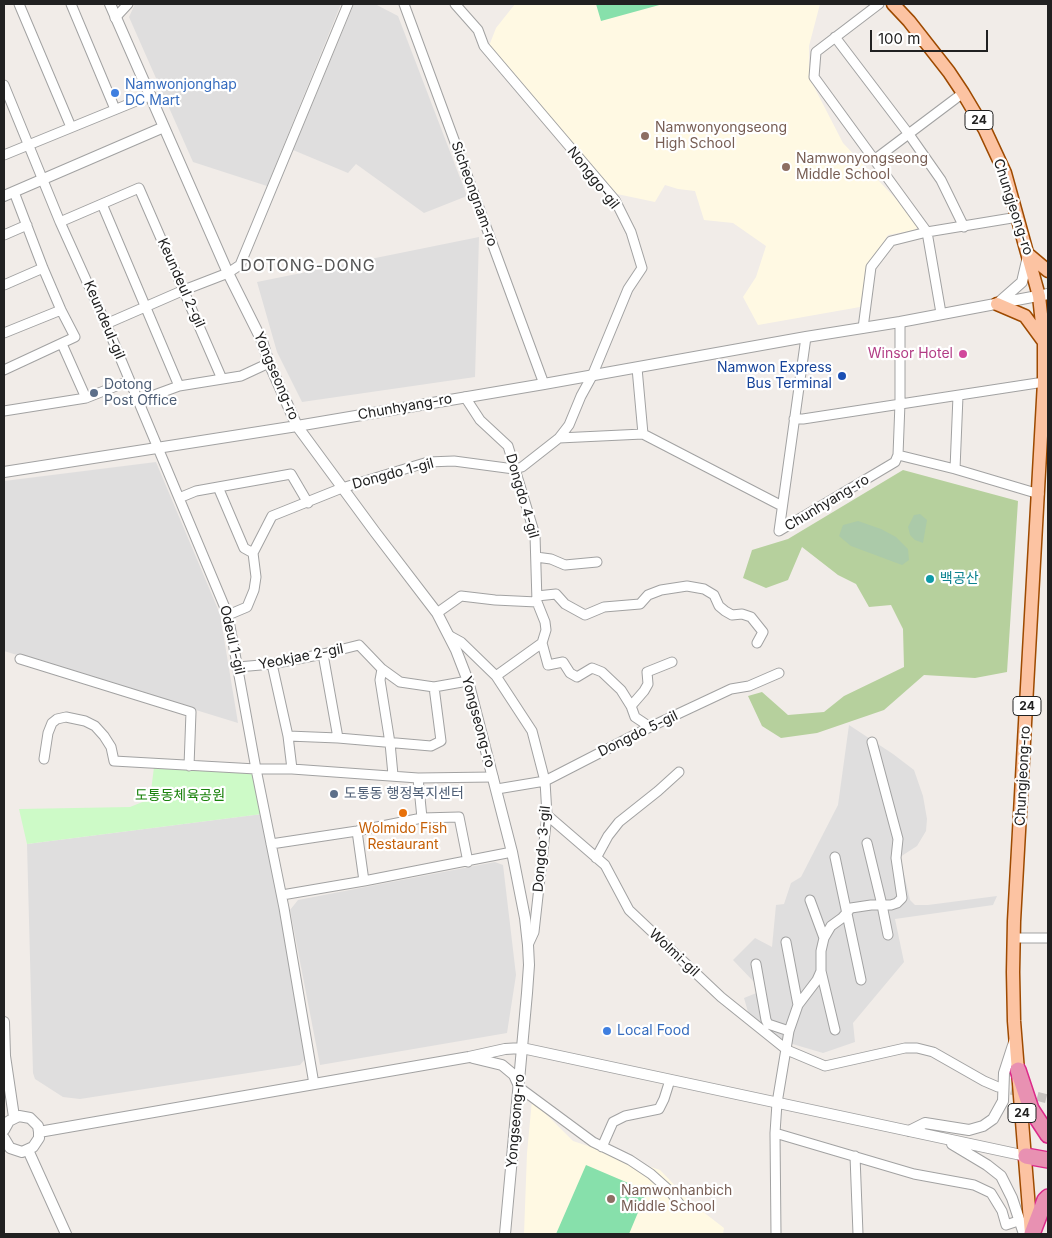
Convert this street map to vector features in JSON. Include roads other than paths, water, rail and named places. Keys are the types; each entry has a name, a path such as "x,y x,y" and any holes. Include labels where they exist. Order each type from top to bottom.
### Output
{"highway":[{"path":"1018,1070 1031,1109 1048,1135"},
{"path":"1026,1156 1048,1159"},
{"path":"1032,1234 1044,1200 1048,1197"}],"main road":[{"name":"Chungjeong-ro","path":"893,4 926,42 964,93 985,130 1005,173 1029,255 1044,295 1046,338 1039,494 1014,938 1015,1038 1032,1234"},
{"path":"1029,255 1048,271"},
{"path":"997,304 1025,316 1046,338"}],"street":[{"path":"19,4 71,127"},
{"path":"71,4 115,109"},
{"name":"Yongseong-ro","path":"110,4 228,273 262,341 269,363 297,426 436,614 450,636 468,682 512,852 525,918 528,945 529,965 520,1088 505,1234"},
{"path":"115,18 128,4"},
{"path":"106,324 228,273 240,265 348,4"},
{"name":"Sicheongnam-ro","path":"404,4 544,384"},
{"name":"Nonggo-gil","path":"455,4 478,30 484,46 615,200 631,232 642,268 628,289 592,376"},
{"path":"879,4 816,52 814,77 927,232 941,313"},
{"path":"835,37 941,180 964,227"},
{"name":"Keundeul-gil","path":"4,85 60,222 106,324 157,447"},
{"path":"874,160 964,93"},
{"path":"4,155 150,95"},
{"path":"4,196 164,126"},
{"name":"Keundeul 2-gil","path":"102,204 139,188 222,379"},
{"path":"4,370 75,337 61,310 14,192"},
{"path":"60,222 102,204 179,386"},
{"path":"863,328 871,267 891,241 927,232 1018,217"},
{"path":"4,235 27,225"},
{"path":"997,304 1022,282 1029,255"},
{"path":"4,285 44,268"},
{"name":"Chunhyang-ro","path":"4,472 297,426 592,376 1044,295"},
{"path":"4,333 61,310"},
{"path":"900,322 898,455 955,469 1039,494"},
{"name":"Chunhyang-ro","path":"806,337 779,531 895,462 898,455"},
{"path":"62,344 86,398"},
{"path":"138,401 179,386 242,376 269,363"},
{"path":"637,368 643,434"},
{"path":"514,469 522,467 559,438 570,424 581,396 592,376"},
{"path":"4,411 86,398 129,380"},
{"path":"794,419 1044,382"},
{"path":"955,469 958,396"},
{"name":"Dongdo 4-gil","path":"465,397 480,420 508,446 535,535 537,599 546,630 542,644"},
{"path":"559,438 643,434 782,506"},
{"name":"Odeul 1-gil","path":"157,447 228,615 256,769 282,894 314,1084"},
{"name":"Dongdo 1-gil","path":"253,554 272,516 342,488 428,462 454,461 514,469"},
{"path":"179,498 196,491 291,474 308,503"},
{"path":"218,487 244,548 253,554 256,577 254,590 247,607 228,615"},
{"path":"536,557 551,559 565,565 597,562"},
{"path":"436,614 461,596 495,600 537,599 556,594 565,604 585,616 604,607 640,604 648,595 661,590 687,586 704,589 714,595 719,606 732,615 742,614 750,617 762,632 758,643"},
{"name":"Dongdo 3-gil","path":"450,636 461,642 496,676 532,731 545,781 547,815 534,932 528,945"},
{"path":"496,676 542,644 548,665 563,662 570,673 577,677 592,668 602,672 621,690 631,706 635,717 650,727"},
{"name":"Yeokjae 2-gil","path":"238,667 272,664 359,645 382,669 400,682 434,688 468,682"},
{"path":"322,654 338,738"},
{"path":"20,659 191,712 189,766"},
{"path":"631,706 648,684 647,672 672,662"},
{"path":"272,664 288,736 292,769"},
{"path":"382,669 380,680 393,775"},
{"name":"Dongdo 5-gil","path":"497,790 545,781 650,727 731,690 749,686 779,673"},
{"path":"288,736 431,746 441,741 434,688"},
{"path":"44,759 48,733 52,723 57,718 66,717 85,721 95,726 111,747 114,761 189,766 292,769 418,778 493,777"},
{"path":"776,1234 775,1133 777,1103 789,1031 798,1005 817,980 824,938 831,926 851,908 897,903 902,898 896,858 898,839 872,742"},
{"path":"596,858 608,836 619,822 679,772"},
{"path":"418,778 422,818"},
{"name":"Wolmi-gil","path":"547,815 605,866 628,910 721,997 787,1050 825,1066 905,1048 918,1048 933,1052 984,1081 998,1086"},
{"path":"271,844 357,831 422,818 459,817 468,862"},
{"path":"357,831 364,881"},
{"path":"867,843 888,935"},
{"path":"282,894 364,881 512,852"},
{"path":"835,858 861,980"},
{"path":"810,900 824,938"},
{"path":"1014,938 1048,938"},
{"path":"786,942 798,1005"},
{"path":"756,964 768,1024 789,1031"},
{"path":"820,971 835,1030"},
{"path":"4,1022 5,1056 14,1117"},
{"path":"909,1131 925,1123 969,1130 983,1126 993,1119 1003,1101 1004,1074 1015,1038"},
{"path":"39,1132 469,1057 505,1049 522,1048 1026,1156"},
{"path":"469,1057 502,1065 517,1079 520,1088 593,1142 630,1160 651,1174 670,1191 681,1206"},
{"path":"602,1147 613,1122 625,1116 659,1109 670,1080"},
{"path":"4,1130 9,1120 19,1116 30,1118 35,1122 39,1132 36,1143 28,1150 16,1151 6,1143 4,1138"},
{"path":"775,1133 914,1174 974,1185 991,1193 1002,1211 1006,1225 1015,1222"},
{"path":"940,1138 987,1164 1001,1176 1012,1198 1024,1234"},
{"path":"28,1150 66,1234"},
{"path":"855,1156 858,1234"}],"tunnel":[{"path":"998,1087 1048,1099"}],"place":[{"name":"Namwonjonghap DC Mart","path":"115,93"},
{"name":"Namwonyongseong High School","path":"645,136"},
{"name":"Namwonyongseong Middle School","path":"786,167"},
{"name":"Winsor Hotel","path":"963,354"},
{"name":"Namwon Express Bus Terminal","path":"842,376"},
{"name":"Dotong Post Office","path":"94,393"},
{"name":"백공산","path":"930,579"},
{"name":"도통동 행정복지센터","path":"334,794"},
{"name":"Wolmido Fish Restaurant","path":"403,813"},
{"name":"Local Food","path":"607,1031"},
{"name":"Namwonhanbich Middle School","path":"611,1199"}],"district":[{"name":"DOTONG-DONG","path":"308,266"}],"park label":[{"name":"도통동체육공원","path":"180,796"}]}
